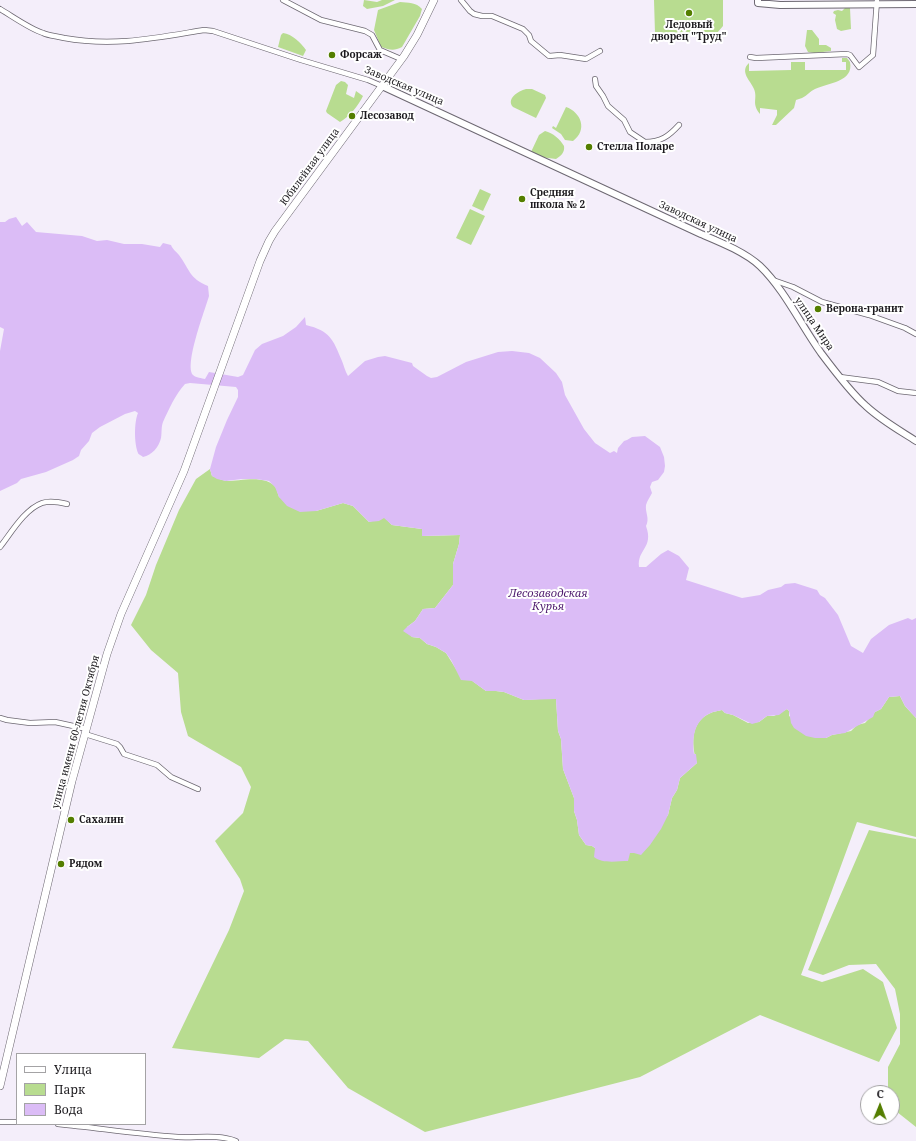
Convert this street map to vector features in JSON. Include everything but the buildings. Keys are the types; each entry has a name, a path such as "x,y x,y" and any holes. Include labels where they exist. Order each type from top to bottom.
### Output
{"main road":[{"name":"Юбилейная улица","path":"212,396 251,285 269,241 402,59 417,34 434,0"},
{"name":"улица имени 60-летия Октября","path":"0,1086 72,781 107,654 121,614 184,471 212,396"}],"street":[{"path":"283,0 321,20 365,31 372,35 380,50 402,59"},
{"path":"462,0 474,14 492,16 523,29 529,35 531,41 549,56 560,55 586,59 600,51"},
{"path":"758,0 758,3 780,5 876,2 916,4"},
{"path":"750,57 847,54 850,55 860,67 874,55 876,2"},
{"name":"Заводская улица","path":"0,9 43,33 77,40 116,42 144,40 204,30 213,31 368,80 722,243 751,259 773,280"},
{"path":"595,79 596,86 604,96 608,106 624,120 630,132 645,142 663,139 679,125"},
{"path":"773,280 792,287 822,302 905,328 916,334"},
{"name":"улица Мира","path":"773,280 821,353 840,377 866,406 916,441"},
{"path":"840,377 878,382 898,391 916,393"},
{"path":"0,547 20,520 41,503 55,501 67,504"},
{"path":"0,718 30,723 55,722 86,731 117,744 124,754 157,765 171,777 198,789"},
{"path":"0,1122 16,1122"},
{"path":"66,1125 177,1137 226,1137 236,1141"}],"green space":[{"path":"364,0 377,2 382,0 395,0 383,6 367,9 363,6"},
{"name":"Ледовый дворец \"Труд\"","path":"654,0 723,0 723,26 717,33 655,33"},
{"path":"400,2 412,3 420,7 422,9 420,16 402,47 392,50 381,47 374,30 378,10"},
{"path":"846,7 850,8 851,29 841,31 837,29 835,20 836,15 833,13 834,11 838,10 842,11"},
{"path":"807,30 812,30 819,39 819,45 826,45 831,48 831,51 814,53 808,52 805,46"},
{"path":"283,33 293,37 302,45 306,50 303,56 278,47 281,35"},
{"path":"842,58 847,58 850,62 848,74 839,81 815,89 804,97 796,100 794,108 776,125 772,125 777,115 777,110 760,108 760,114 757,110 755,104 755,92 745,73 746,66 749,63 749,71 791,70 791,62 805,62 805,70 846,70 846,62 842,62"},
{"path":"341,81 348,85 346,94 354,98 356,91 363,96 353,111 340,122 326,111 336,85"},
{"path":"526,89 532,89 545,95 546,98 536,118 513,107 511,104 514,96"},
{"path":"566,107 576,113 581,122 578,137 573,141 565,140 561,134 552,128 553,126 556,128"},
{"path":"545,131 551,133 564,146 562,154 556,159 540,157 531,152 539,135"},
{"path":"480,189 491,194 483,211 472,206"},
{"path":"470,209 485,216 471,245 456,238"},
{"path":"210,469 212,476 225,481 253,479 266,481 276,488 279,497 316,511 343,503 353,506 369,522 384,517 392,525 422,529 423,536 460,535 453,564 453,585 435,608 423,609 415,621 407,627 412,637 420,638 427,644 446,653 456,669 486,691 504,692 524,700 556,698 558,731 561,739 563,769 574,798 574,811 579,835 586,845 595,848 595,853 634,853 668,815 672,798 677,790 680,778 697,763 693,741 694,733 696,727 705,716 722,710 725,713 733,715 748,723 759,722 767,716 774,716 787,709 789,711 789,716 826,738 832,735 851,731 857,725 865,723 875,712 881,709 889,697 900,696 905,706 916,718 916,837 857,822 801,975 822,982 863,969 883,982 897,1028 879,1062 760,1015 640,1077 425,1132 348,1088 308,1041 285,1039 259,1058 172,1048 229,930 244,891 240,879 215,841 243,813 251,787 241,767 188,736 181,712 178,673 151,650 131,625 146,595 156,565 179,510 196,479"},
{"path":"869,830 916,839 916,1127 900,1114 900,1085 888,1085 888,1067 900,1044 900,1014 895,989 876,964 849,965 823,975 808,970"}],"water":[{"name":"Лесозаводская Курья","path":"16,217 22,226 27,222 36,232 82,236 97,241 107,240 124,244 142,244 160,247 163,243 171,245 193,277 208,286 209,296 196,337 191,360 193,375 197,377 205,379 209,372 238,377 243,375 255,350 262,344 283,336 296,327 305,317 306,325 326,333 330,337 339,353 348,376 365,361 385,356 412,363 413,366 431,378 437,377 466,362 498,352 512,351 529,353 540,358 556,373 562,382 565,395 584,429 595,443 610,453 614,451 617,453 618,448 624,441 632,437 645,436 660,447 664,457 664,472 658,480 652,482 650,487 652,493 646,505 648,520 646,526 648,539 647,544 640,556 639,567 646,567 668,550 679,556 689,568 686,580 742,598 760,595 768,590 781,587 785,584 795,583 817,590 838,615 851,646 863,653 871,639 889,625 908,618 912,620 916,618 916,718 905,706 900,696 889,697 881,709 875,712 873,717 845,733 832,735 826,738 815,738 806,736 794,728 787,709 779,715 767,716 759,722 752,724 725,713 722,710 713,712 702,719 698,724 693,741 694,754 696,754 697,763 680,778 677,790 672,798 668,815 661,829 650,845 641,855 630,853 628,861 610,862 597,859 594,857 595,848 586,845 579,835 574,811 574,798 563,769 556,699 524,700 504,692 486,691 472,681 461,680 446,653 427,644 420,638 412,637 403,631 415,621 423,609 435,608 453,585 453,564 460,535 422,536 422,529 392,525 384,518 379,521 369,522 353,506 343,503 316,511 300,512 287,506 279,497 275,487 269,481 242,479 226,481 212,476 210,469 216,447 238,397 238,390 236,387 190,383 185,384 175,397 163,422 159,444 155,450 146,456 143,457 139,454 137,449 135,427 138,413 135,411 125,414 100,427 92,433 89,441 81,450 79,456 73,460 46,472 21,479 17,483 0,491 0,351 4,329 0,327 0,222 5,222"}],"place":[{"name":"Ледовый дворец \"Труд\"","path":"689,13"},
{"name":"Форсаж","path":"332,55"},
{"name":"Лесозавод","path":"352,116"},
{"name":"Стелла Поларе","path":"589,147"},
{"name":"Средняя школа № 2","path":"522,199"},
{"name":"Верона-гранит","path":"818,309"},
{"name":"Сахалин","path":"71,820"},
{"name":"Рядом","path":"61,864"}]}
